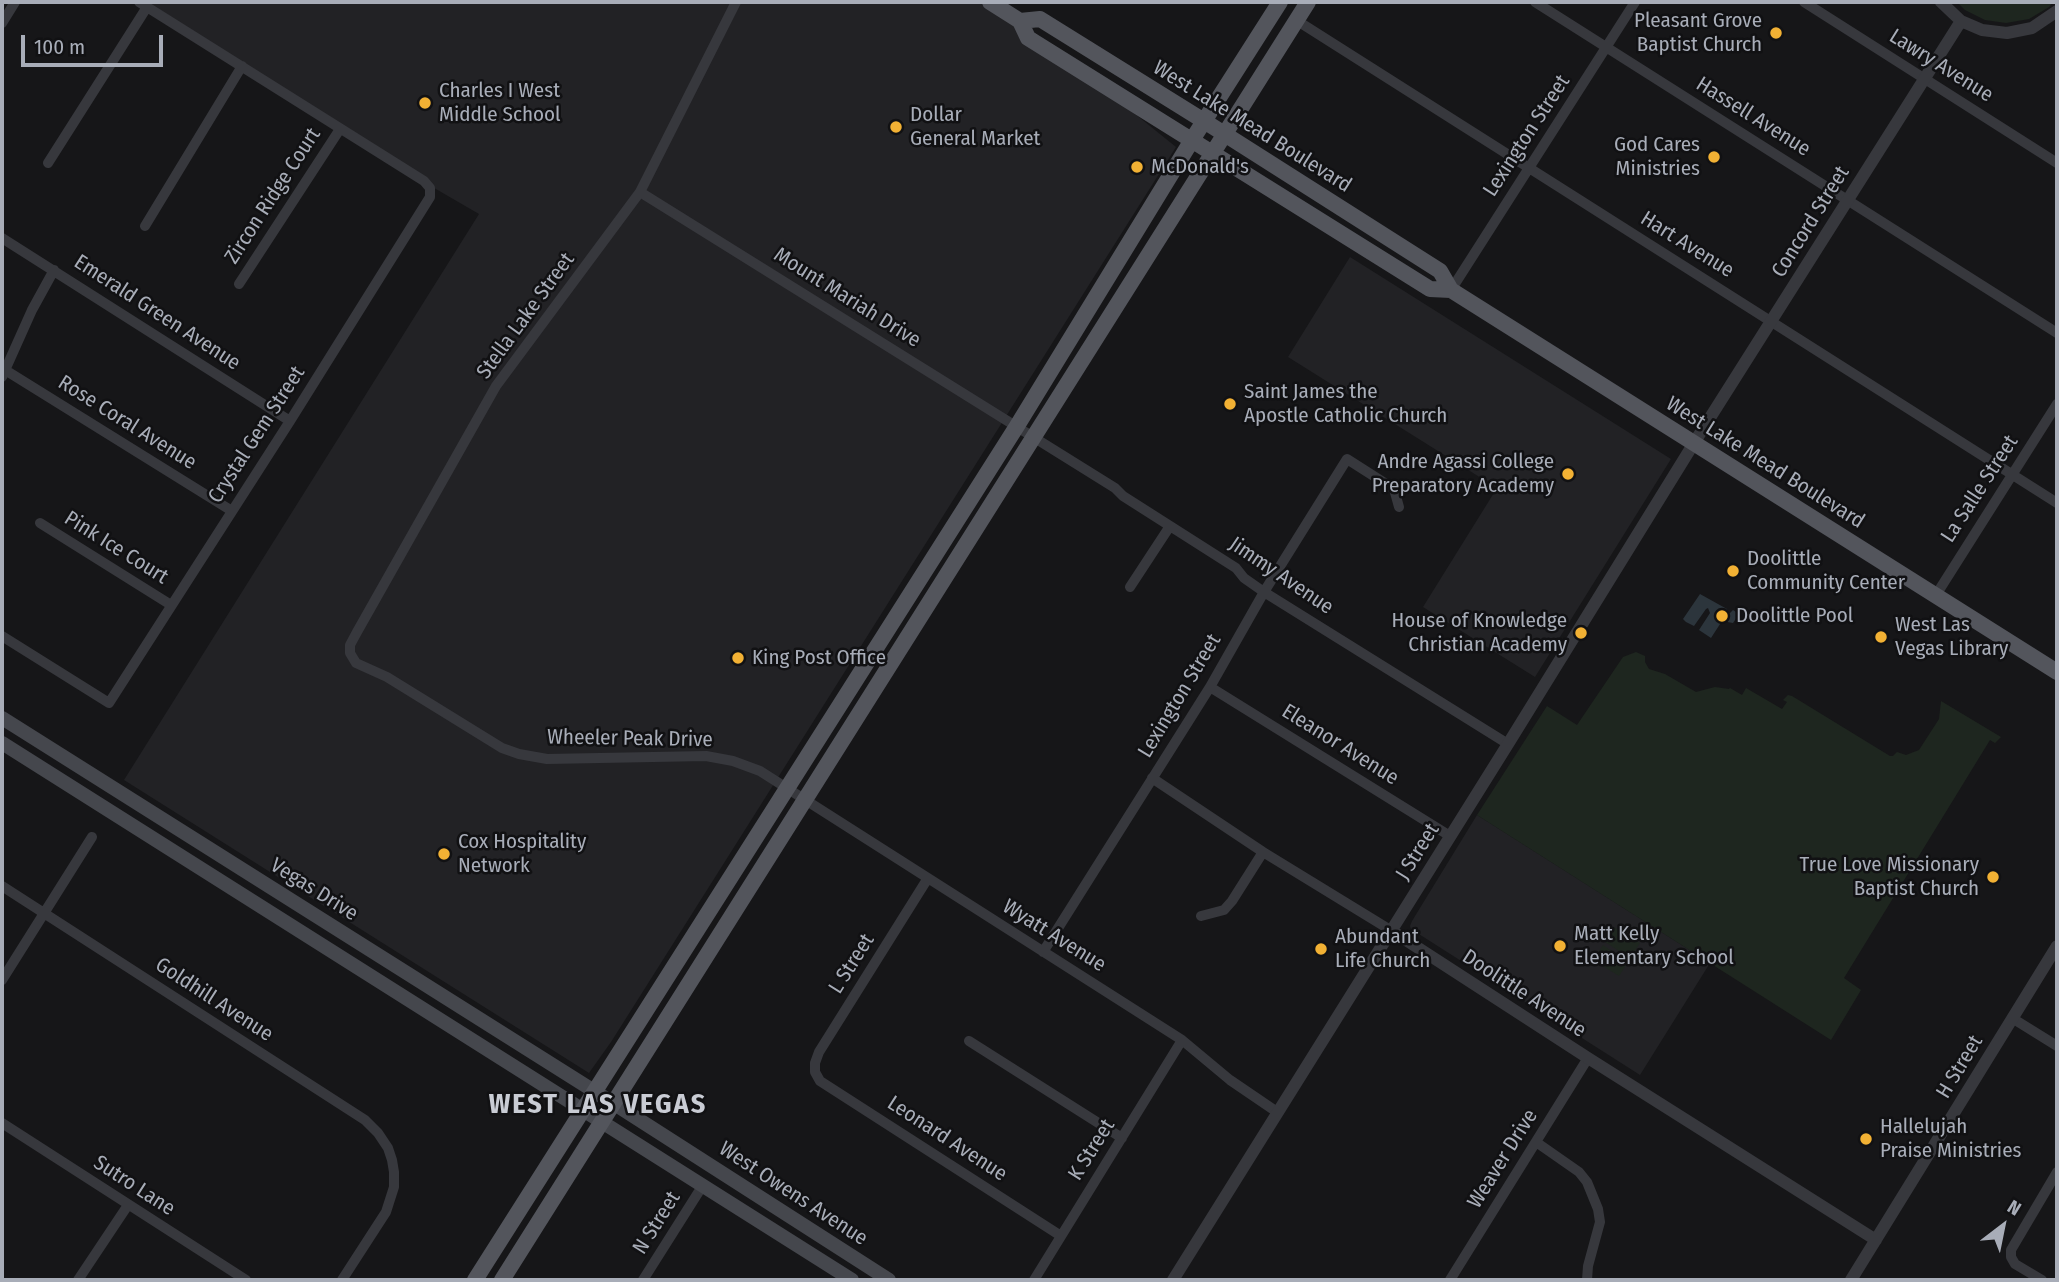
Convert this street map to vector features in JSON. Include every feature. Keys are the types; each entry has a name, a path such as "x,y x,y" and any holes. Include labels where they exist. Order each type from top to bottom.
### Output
{"main road":[{"name":"West Lake Mead Boulevard","path":"990,2 1020,21 1028,38 1343,235 1430,289 1451,290"},
{"path":"502,1280 592,1115 787,788 1017,426 1280,2"},
{"path":"1294,2 1296,20"},
{"path":"603,1097 804,799 1308,2"},
{"name":"West Lake Mead Boulevard","path":"1020,21 1040,19 1204,121 1440,271 1451,290 2057,672"},
{"path":"1343,235 1356,230 1374,242 1390,239"},
{"path":"1077,368 1076,351 1095,310 1091,304"},
{"name":"Vegas Drive","path":"2,718 603,1097"},
{"name":"Vegas Drive","path":"2,743 592,1115"},
{"path":"179,855 190,837"},
{"name":"West Owens Avenue","path":"603,1097 889,1280"},
{"path":"475,1280 592,1115"},
{"name":"West Owens Avenue","path":"592,1115 850,1280"},
{"path":"703,1185 719,1184 767,1202"},
{"path":"850,1280 860,1262"}],"street":[{"path":"2,23 15,2"},
{"name":"Stella Lake Street","path":"350,653 349,645 496,386 640,192 736,2"},
{"name":"Hassell Avenue","path":"1535,2 2057,333"},
{"name":"Lexington Street","path":"1451,290 1635,2"},
{"name":"Lawry Avenue","path":"1804,2 2057,163"},
{"path":"1941,2 1961,22 1982,30 2007,33 2032,28 2057,11"},
{"path":"48,163 143,4 340,129"},
{"name":"Hart Avenue","path":"1296,20 2057,503"},
{"name":"Concord Street","path":"1694,443 1961,22"},
{"path":"145,226 242,66"},
{"name":"Crystal Gem Street","path":"2,636 109,703 428,201 429,185 340,129"},
{"name":"Zircon Ridge Court","path":"239,284 340,129"},
{"name":"Mount Mariah Drive","path":"640,192 1034,436"},
{"name":"Emerald Green Avenue","path":"2,238 290,421"},
{"path":"3,372 54,270"},
{"name":"Rose Coral Avenue","path":"3,372 232,511"},
{"name":"La Salle Street","path":"1936,595 2057,404"},
{"name":"Jimmy Avenue","path":"1034,436 1236,568 1244,578 1264,592 1508,744"},
{"name":"J Street","path":"1173,1280 1694,443"},
{"name":"Lexington Street","path":"1043,952 1210,687 1264,592 1347,458 1394,489 1399,507"},
{"name":"Pink Ice Court","path":"40,523 171,605"},
{"path":"1130,587 1170,526"},
{"name":"Wheeler Peak Drive","path":"350,653 356,663 387,677 502,748 519,754 548,759 706,757 733,761 760,771 804,799"},
{"name":"Eleanor Avenue","path":"1210,687 1450,836"},
{"name":"Doolittle Avenue","path":"1152,778 1263,852 1392,931 1876,1240"},
{"name":"Wyatt Avenue","path":"804,799 1182,1040 1230,1080 1277,1112"},
{"path":"2,980 92,837"},
{"path":"1201,916 1224,910 1263,852"},
{"name":"L Street","path":"815,1072 819,1052 928,878"},
{"name":"Goldhill Avenue","path":"2,886 365,1121 378,1133 392,1160 394,1180 390,1201 386,1212 342,1280"},
{"name":"H Street","path":"1851,1280 2057,946"},
{"path":"2012,1018 2057,1046"},
{"name":"K Street","path":"1034,1280 1182,1040"},
{"path":"969,1041 1122,1138"},
{"name":"Weaver Drive","path":"1450,1280 1588,1058"},
{"name":"Leonard Avenue","path":"815,1072 820,1081 1062,1236"},
{"name":"Sutro Lane","path":"2,1123 246,1280"},
{"path":"1536,1142 1579,1172 1587,1182 1598,1209 1600,1222 1587,1280"},
{"path":"2042,1280 2015,1264 2011,1250 2057,1172"},
{"name":"N Street","path":"643,1280 703,1185"},
{"path":"78,1280 128,1205"}],"shaded area":[{"path":"139,2 990,2 1020,21 1176,147 589,1073 124,780 479,214"},
{"path":"1957,2 2053,2 2029,19 2006,23 1985,20 1965,10"},
{"name":"Andre Agassi College Preparatory Academy","path":"1350,257 1671,459 1535,677 1423,607 1497,488 1288,357"},
{"name":"Doolittle Pool","path":"1700,594 1727,609 1728,613 1733,610 1739,614 1733,623 1722,621 1711,638 1699,630 1710,613 1708,608 1694,626 1683,619"},
{"path":"1636,652 1645,656 1649,669 1665,674 1696,692 1715,687 1730,688 1742,695 1746,688 1782,709 1787,702 1783,700 1788,695 1792,696 1890,756 1897,752 1906,755 1919,750 1939,719 1941,701 2001,737 1995,743 1990,740 1844,978 1861,990 1831,1040 1477,815 1547,706 1577,725 1623,657"},
{"name":"Matt Kelly Elementary School","path":"1477,815 1710,963 1640,1075 1411,929 1412,921"},
{"path":"1614,927 1640,943 1630,958 1605,942"},
{"path":"1603,945 1628,962 1619,976 1593,960"}],"place":[{"name":"Pleasant Grove Baptist Church","path":"1776,33"},
{"name":"Charles I West Middle School","path":"425,103"},
{"name":"Dollar General Market","path":"896,127"},
{"name":"God Cares Ministries","path":"1714,157"},
{"name":"McDonald's","path":"1137,167"},
{"name":"Saint James the Apostle Catholic Church","path":"1230,404"},
{"name":"Andre Agassi College Preparatory Academy","path":"1568,474"},
{"name":"Doolittle Community Center","path":"1733,571"},
{"name":"Doolittle Pool","path":"1722,616"},
{"name":"House of Knowledge Christian Academy","path":"1581,633"},
{"name":"West Las Vegas Library","path":"1881,637"},
{"name":"King Post Office","path":"738,658"},
{"name":"Cox Hospitality Network","path":"444,854"},
{"name":"True Love Missionary Baptist Church","path":"1993,877"},
{"name":"Matt Kelly Elementary School","path":"1560,946"},
{"name":"Abundant Life Church","path":"1321,949"},
{"name":"Hallelujah Praise Ministries","path":"1866,1139"}],"district":[{"name":"WEST LAS VEGAS","path":"598,1105"}]}
